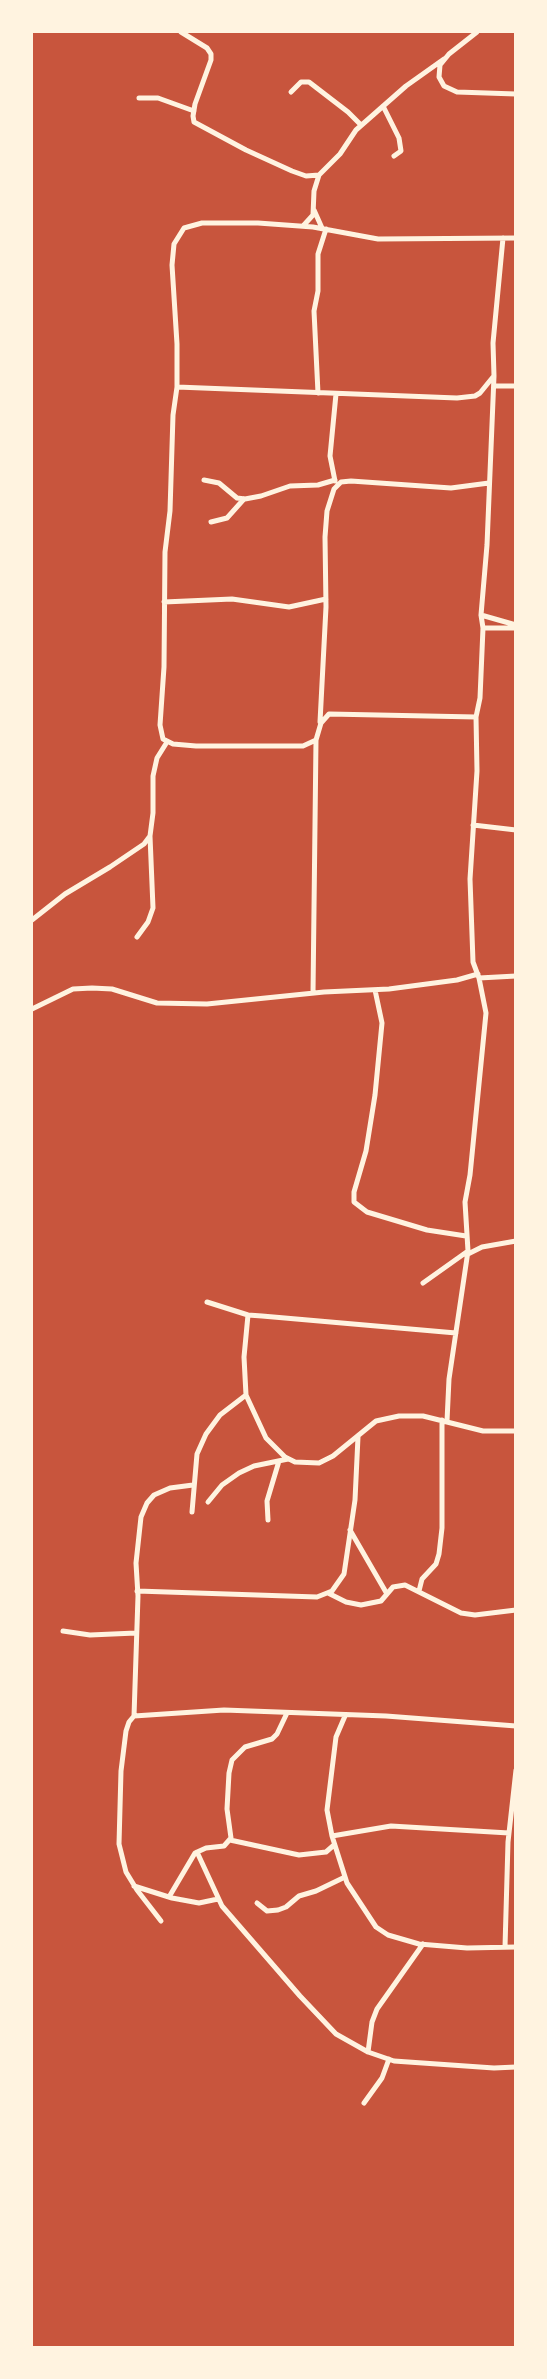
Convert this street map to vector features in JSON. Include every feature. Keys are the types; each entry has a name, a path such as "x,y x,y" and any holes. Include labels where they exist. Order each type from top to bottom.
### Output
{"street":[{"path":"181,32 207,48 211,54 194,111 194,122 292,171 306,176 319,175"},
{"path":"303,226 311,219 314,210 314,191 319,175 340,155 361,125 477,32"},
{"path":"444,59 440,65 439,77 450,90 476,94 516,94"},
{"path":"291,92 301,82 309,82 361,125"},
{"path":"139,98 158,98 194,111"},
{"path":"383,106 399,138 401,151 394,156"},
{"path":"314,210 324,228 318,254 318,291 314,311 318,393"},
{"path":"316,740 303,746 264,747 196,746 167,742 163,739 160,725 164,667 165,552 177,387 173,244 179,233 190,224 202,223 303,226 378,239 516,238"},
{"path":"419,1591 422,1578 436,1564 439,1554 445,1420 467,1253 465,1202 486,1013 473,962 471,916 477,771 476,717 480,698 483,628 481,615 494,386 493,343 503,237"},
{"path":"177,387 466,397 480,393 494,376"},
{"path":"494,386 516,386"},
{"path":"320,725 326,599 325,537 327,511 336,483 330,456 336,394"},
{"path":"204,480 219,483 237,498 244,499 282,488 351,481 451,488 489,483"},
{"path":"211,522 227,518 237,510 244,499"},
{"path":"164,603 232,598 289,607 326,599"},
{"path":"481,615 516,626"},
{"path":"483,628 516,626"},
{"path":"313,993 316,740 324,717 336,714 414,718 476,717"},
{"path":"137,937 148,922 153,908 150,836 153,776 157,758 167,742"},
{"path":"473,825 516,830"},
{"path":"32,920 65,894 144,844 150,836"},
{"path":"32,1009 73,989 112,989 158,1003 207,1004 313,993 375,990 457,981 478,976 516,976"},
{"path":"375,990 382,1023 375,1095 354,1202 367,1212 427,1230 466,1236"},
{"path":"423,1283 467,1253 482,1247 516,1241"},
{"path":"207,1302 248,1315 456,1333"},
{"path":"248,1315 244,1357 246,1395 266,1438 288,1459"},
{"path":"192,1511 197,1454 206,1434 220,1415 246,1395"},
{"path":"208,1502 222,1485 254,1466 288,1459 306,1464 319,1463 333,1457 376,1421 412,1416 445,1420 483,1431 516,1432"},
{"path":"137,1591 317,1597 328,1592 339,1584 344,1574 355,1500 358,1437"},
{"path":"268,1520 267,1501 279,1461"},
{"path":"161,1921 126,1872 119,1844 126,1731 134,1716 137,1545 146,1503 163,1489 193,1485"},
{"path":"350,1530 387,1594"},
{"path":"328,1592 346,1602 361,1605 381,1601 398,1585 405,1585 461,1613 475,1615 516,1610"},
{"path":"63,1631 90,1635 136,1633"},
{"path":"134,1716 224,1710 516,1726"},
{"path":"230,1840 227,1809 232,1760 245,1747 272,1739 287,1713"},
{"path":"345,1716 336,1737 327,1810 334,1845 345,1877 376,1927 400,1940 423,1944 467,1948 516,1947"},
{"path":"505,1947 509,1833 516,1770"},
{"path":"332,1836 391,1826 509,1833"},
{"path":"230,1840 299,1855 326,1852 334,1845"},
{"path":"169,1897 197,1852 224,1846 230,1840"},
{"path":"197,1852 218,1899 247,1937 336,2034 368,2052 389,2059 494,2068 516,2067"},
{"path":"257,1903 267,1911 286,1908 299,1896 345,1877"},
{"path":"134,1886 199,1903 218,1899"},
{"path":"368,2052 372,2022 377,2009 423,1944"},
{"path":"364,2103 382,2078 389,2059"}]}
